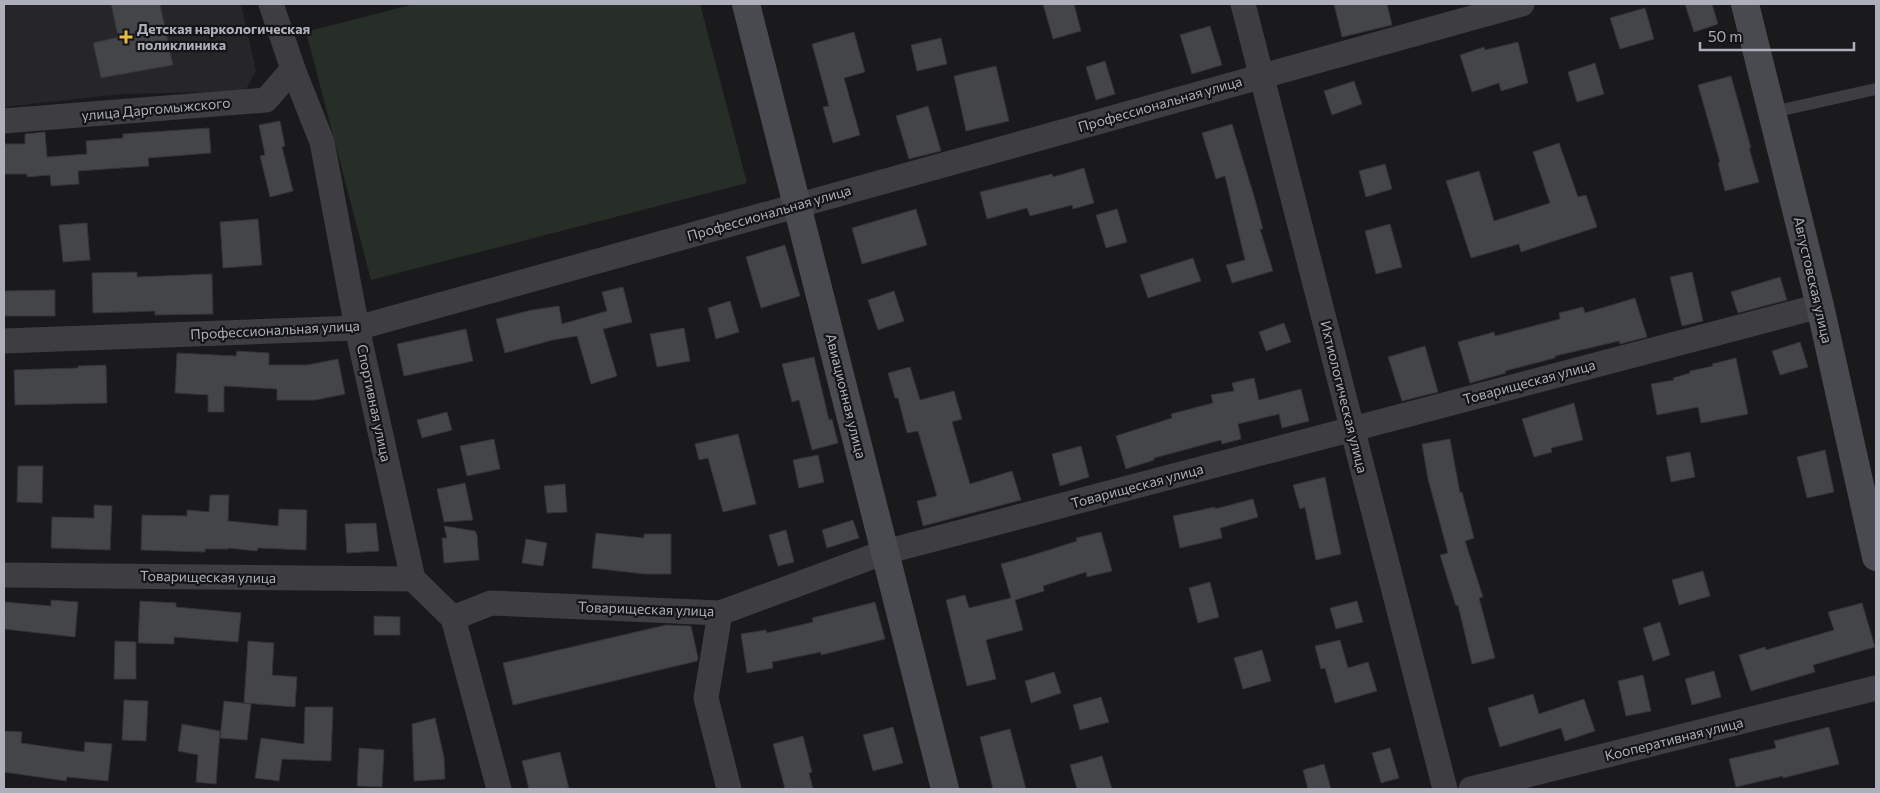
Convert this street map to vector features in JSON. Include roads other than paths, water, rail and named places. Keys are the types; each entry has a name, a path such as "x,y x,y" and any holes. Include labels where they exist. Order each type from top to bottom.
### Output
{"main road":[{"name":"Авиационная улица","path":"746,4 945,789"},
{"name":"Августовская улица","path":"1746,4 1820,306 1876,557"}],"street":[{"name":"Спортивная улица","path":"272,4 293,68 322,142 357,328 413,579"},
{"name":"Ихтиологическая улица","path":"1243,4 1446,789"},
{"name":"Профессиональная улица","path":"4,341 357,328 1522,4"},
{"name":"улица Даргомыжского","path":"4,121 266,100 293,68"},
{"name":"Товарищеская улица","path":"453,618 492,603 720,613 885,552 1820,306"},
{"name":"Товарищеская улица","path":"4,575 413,579"},
{"path":"413,579 453,618 499,789"},
{"path":"720,613 706,698 729,789"},
{"name":"Кооперативная улица","path":"1471,789 1876,688"}],"lane":[{"path":"1773,112 1876,89"}],"place":[{"name":"Детская наркологическая поликлиника","path":"126,37"}]}
